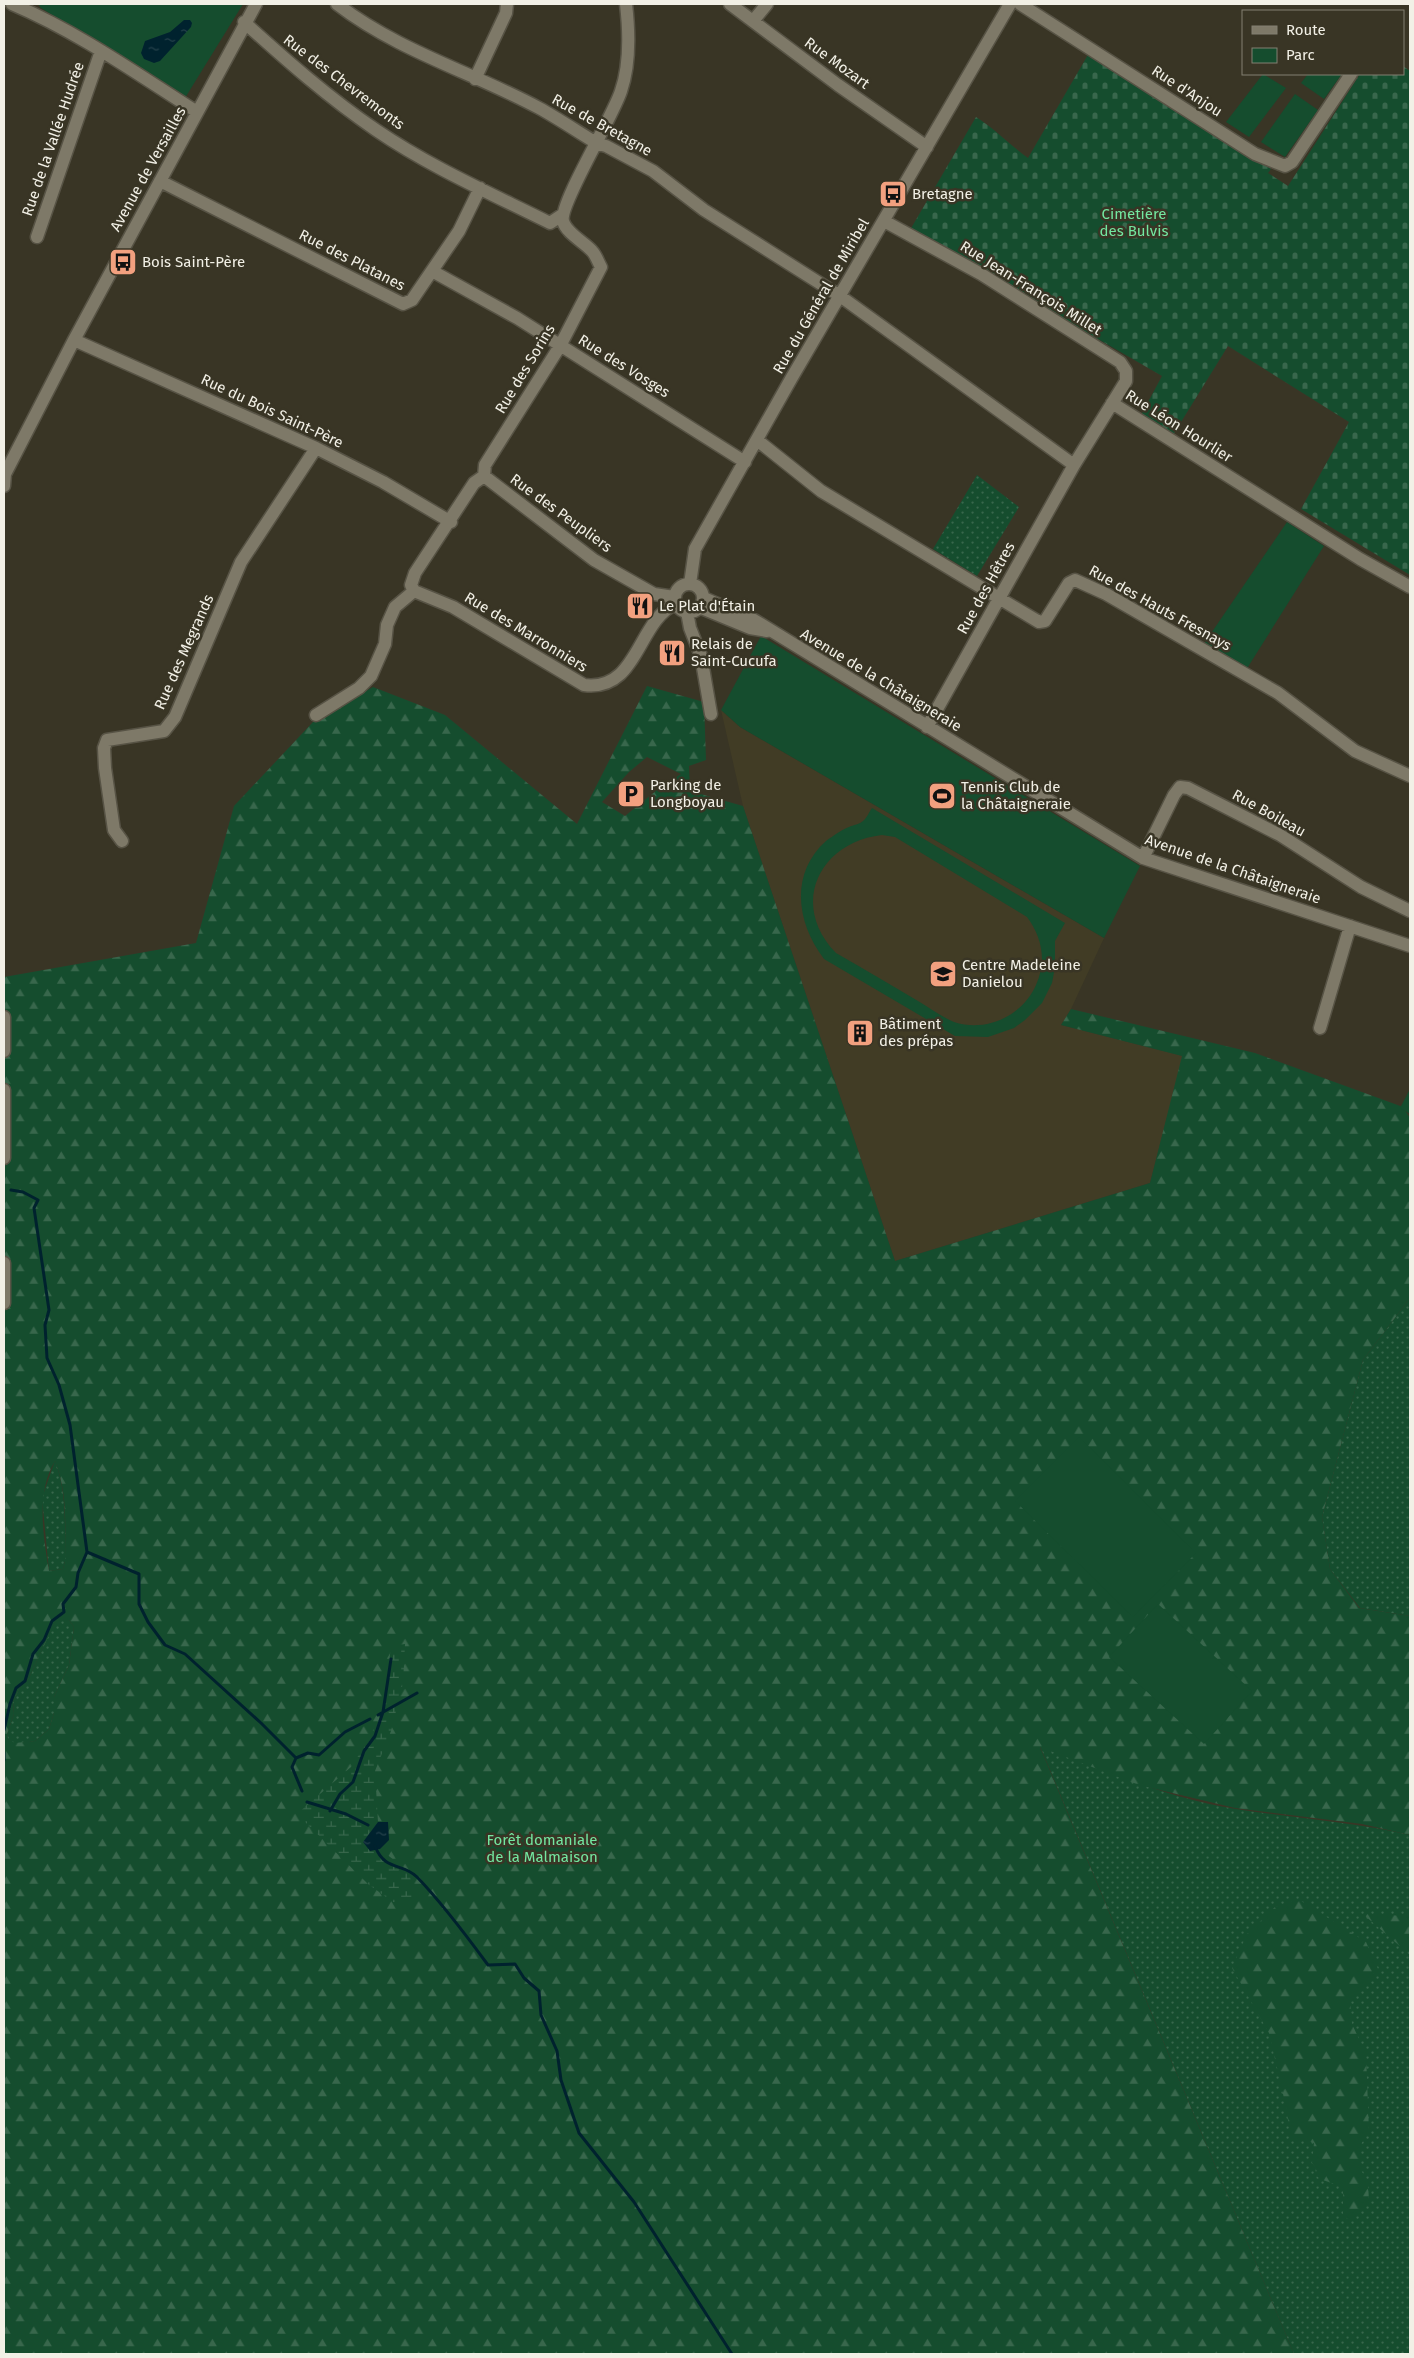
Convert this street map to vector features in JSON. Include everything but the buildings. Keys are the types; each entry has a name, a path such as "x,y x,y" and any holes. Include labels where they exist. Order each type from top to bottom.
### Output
{"street":[{"name":"Rue de la Vallée Hudrée","path":"12,4 45,19 101,51 197,112"},
{"name":"Avenue de Versailles","path":"4,486 5,474 74,340 244,22 256,4"},
{"name":"Rue de Bretagne","path":"336,4 362,24 539,108 598,144 606,146 653,172 704,210 840,296"},
{"path":"475,79 506,13 507,4"},
{"path":"562,215 567,201 598,144 621,90 626,65 626,4"},
{"name":"Rue Mozart","path":"730,4 838,85 926,147"},
{"path":"753,21 767,4"},
{"name":"Rue du Général de Miribel","path":"690,584 696,549 757,440 1010,4"},
{"name":"Rue d'Anjou","path":"1020,4 1239,144 1285,166 1292,162 1350,75"},
{"name":"Rue des Chevremonts","path":"244,22 298,71 377,130 436,166 550,223 562,215"},
{"name":"Rue de la Vallée Hudrée","path":"37,237 101,51"},
{"name":"Rue des Platanes","path":"160,181 403,304 412,300 459,231 480,188"},
{"name":"Rue des Sorins","path":"414,592 411,585 415,573 451,522 474,483 484,476 485,465 560,346 601,267 593,252 564,225 562,215"},
{"name":"Rue Jean-François Millet","path":"884,221 980,274 1120,362 1126,371 1126,381 1112,403"},
{"name":"Rue des Vosges","path":"432,271 517,318 745,462"},
{"path":"840,296 1074,465"},
{"name":"Rue du Bois Saint-Père","path":"74,340 316,448 383,482 451,522"},
{"name":"Rue Léon Hourlier","path":"1074,465 1112,403 1360,559 1410,587"},
{"name":"Rue des Hauts Fresnays","path":"757,440 821,491 1039,622 1045,621 1068,582 1075,580 1106,594 1278,694 1355,751 1410,776"},
{"name":"Rue des Megrands","path":"122,841 114,830 105,768 104,748 107,740 164,731 175,717 242,562 316,448"},
{"name":"Rue des Hêtres","path":"928,727 1074,465"},
{"name":"Rue des Peupliers","path":"484,476 594,560 654,594 675,601"},
{"path":"690,584 697,586 702,602 694,611 687,612 680,610 675,601 677,590 690,584"},
{"path":"316,715 359,688 371,676 385,644 387,625 395,607 414,592"},
{"name":"Rue des Marronniers","path":"414,592 453,607 584,685 594,687 612,682 626,669 664,610 675,601"},
{"name":"Avenue de la Châtaigneraie","path":"702,602 754,620 1143,858 1410,946"},
{"path":"687,612 690,628 701,656 712,714"},
{"name":"Rue Boileau","path":"1143,858 1174,795 1180,787 1188,788 1280,835 1361,888 1410,911"},
{"path":"1320,1028 1350,926"},
{"path":"4,1017 4,1051"},
{"path":"4,1090 4,1158"},
{"path":"4,1264 4,1303"}],"shaded area":[{"name":"Centre Madeleine Danielou","path":"721,710 740,727 1104,938 1071,1009 1061,1025 1183,1056 1150,1183 895,1261 743,806"}],"green space":[{"path":"38,4 243,4 185,98 41,8"},
{"name":"Cimetière des Bulvis","path":"1089,53 1271,169 1268,173 1288,186 1359,75 1404,75 1404,67 1410,71 1410,575 1301,509 1349,422 1228,346 1173,435 1141,415 1162,376 910,230 976,117 1028,158"},
{"path":"1262,75 1286,88 1249,137 1226,122"},
{"path":"1307,75 1341,75 1324,99 1301,83"},
{"path":"1295,94 1318,110 1285,157 1261,142"},
{"path":"977,475 1019,507 977,576 933,549"},
{"path":"1287,522 1324,546 1246,670 1203,645"},
{"name":"Tennis Club de la Châtaigneraie","path":"761,636 1140,866 1104,938 740,727 721,710"},
{"name":"Forêt domaniale de la Malmaison","path":"647,686 704,702 706,760 689,766 690,791 743,806 895,1261 1150,1183 1182,1056 1061,1025 1071,1009 1255,1053 1403,1107 1410,1118 1410,1298 1363,1360 1322,1517 1330,1569 1359,1608 1410,1616 1410,1835 1362,1824 1235,1808 1139,1785 1040,1747 1294,2354 4,2354 4,977 196,943 234,806 313,722 373,687 445,715 577,824","holes":["647,757 681,774 662,786 625,816 602,802 629,772","55,1461 62,1485 65,1510 65,1561 63,1569 49,1571 43,1529 43,1500 49,1473","56,1620 69,1620 74,1627 69,1665 54,1697 54,1713 49,1729 35,1741 15,1743 8,1739 7,1734 14,1714 13,1702 20,1687 29,1678"]},
{"path":"872,808 1065,923 1055,941 1055,967 1052,983 1042,1003 1014,1028 988,1037 955,1036 824,959 815,945 803,915 801,899 806,868 814,854 826,841 843,830 862,822","holes":["882,835 895,837 1027,917 1039,941 1042,958 1041,967 1036,985 1030,996 1013,1013 991,1023 979,1025 966,1025 954,1022 836,953 822,934 814,915 813,896 818,879 827,863 842,850 860,840"]},
{"path":"1410,1089 1410,1114 1400,1108"},
{"path":"1410,1298 1410,1616 1360,1608 1330,1569 1322,1517 1363,1360"},
{"path":"1079,1437 1196,1553 1133,1617 1015,1501"},
{"path":"55,1460 62,1485 65,1561 63,1569 49,1571 42,1498"},
{"path":"1158,1604 1252,1691 1204,1744 1109,1657"},
{"path":"56,1619 69,1620 74,1627 69,1665 54,1697 54,1713 49,1729 35,1741 15,1744 8,1739 7,1734 14,1714 13,1702 20,1687 29,1678"},
{"path":"405,1644 403,1683 391,1731 375,1771 378,1822 363,1842 370,1851 380,1849 409,1872 415,1901 393,1902 368,1884 297,1814 351,1767 364,1747 383,1712 391,1646"},
{"path":"1040,1746 1136,1783 1186,1798 1236,1809 1323,1820 1410,1835 1410,2354 1294,2354"},
{"path":"1298,1899 1366,1942 1378,1969 1350,1999 1352,2024 1366,2054 1369,2132 1361,2144 1360,2169 1368,2181 1369,2203 1350,2221 1343,2215 1343,2187 1320,2179 1315,2174 1316,2168 1312,2163 1314,2143 1305,2140 1291,2141 1286,2107 1269,2033 1232,1968 1247,1934 1275,1907"},
{"path":"1363,1914 1410,1916 1410,1955"}],"water":[{"path":"184,20 190,20 192,23 191,27 160,61 154,63 144,59 141,53 145,41 170,32"},
{"path":"378,1822 388,1822 389,1840 380,1849 370,1851 363,1842"}],"waterway":[{"path":"4,1730 16,1688 25,1681 33,1654 44,1640 52,1621 64,1612 63,1604 76,1587 78,1573 87,1552 70,1425 59,1385 47,1358 45,1325 49,1310 34,1208 38,1200 23,1192 11,1190"},
{"path":"87,1552 139,1574 139,1604 148,1622 165,1645 185,1654 261,1723 296,1758 292,1767 302,1791"},
{"path":"330,1811 340,1794 353,1782 364,1751 375,1736 383,1712 391,1659"},
{"path":"378,1715 417,1693"},
{"path":"296,1758 308,1753 319,1755 345,1732 370,1719"},
{"path":"4,1753 4,1760"},
{"path":"307,1802 346,1814 368,1825"},
{"path":"375,1846 384,1860 411,1872 427,1887 488,1965 515,1964 524,1978 539,1991 541,2015 557,2051 561,2080 579,2133 634,2202 732,2354"}],"place":[{"name":"Bretagne","path":"893,194"},
{"name":"Bois Saint-Père","path":"123,262"},
{"name":"Le Plat d'Étain","path":"640,606"},
{"name":"Relais de Saint-Cucufa","path":"672,653"},
{"name":"Parking de Longboyau","path":"631,794"},
{"name":"Tennis Club de la Châtaigneraie","path":"942,796"},
{"name":"Centre Madeleine Danielou","path":"943,974"},
{"name":"Bâtiment des prépas","path":"860,1033"}]}
